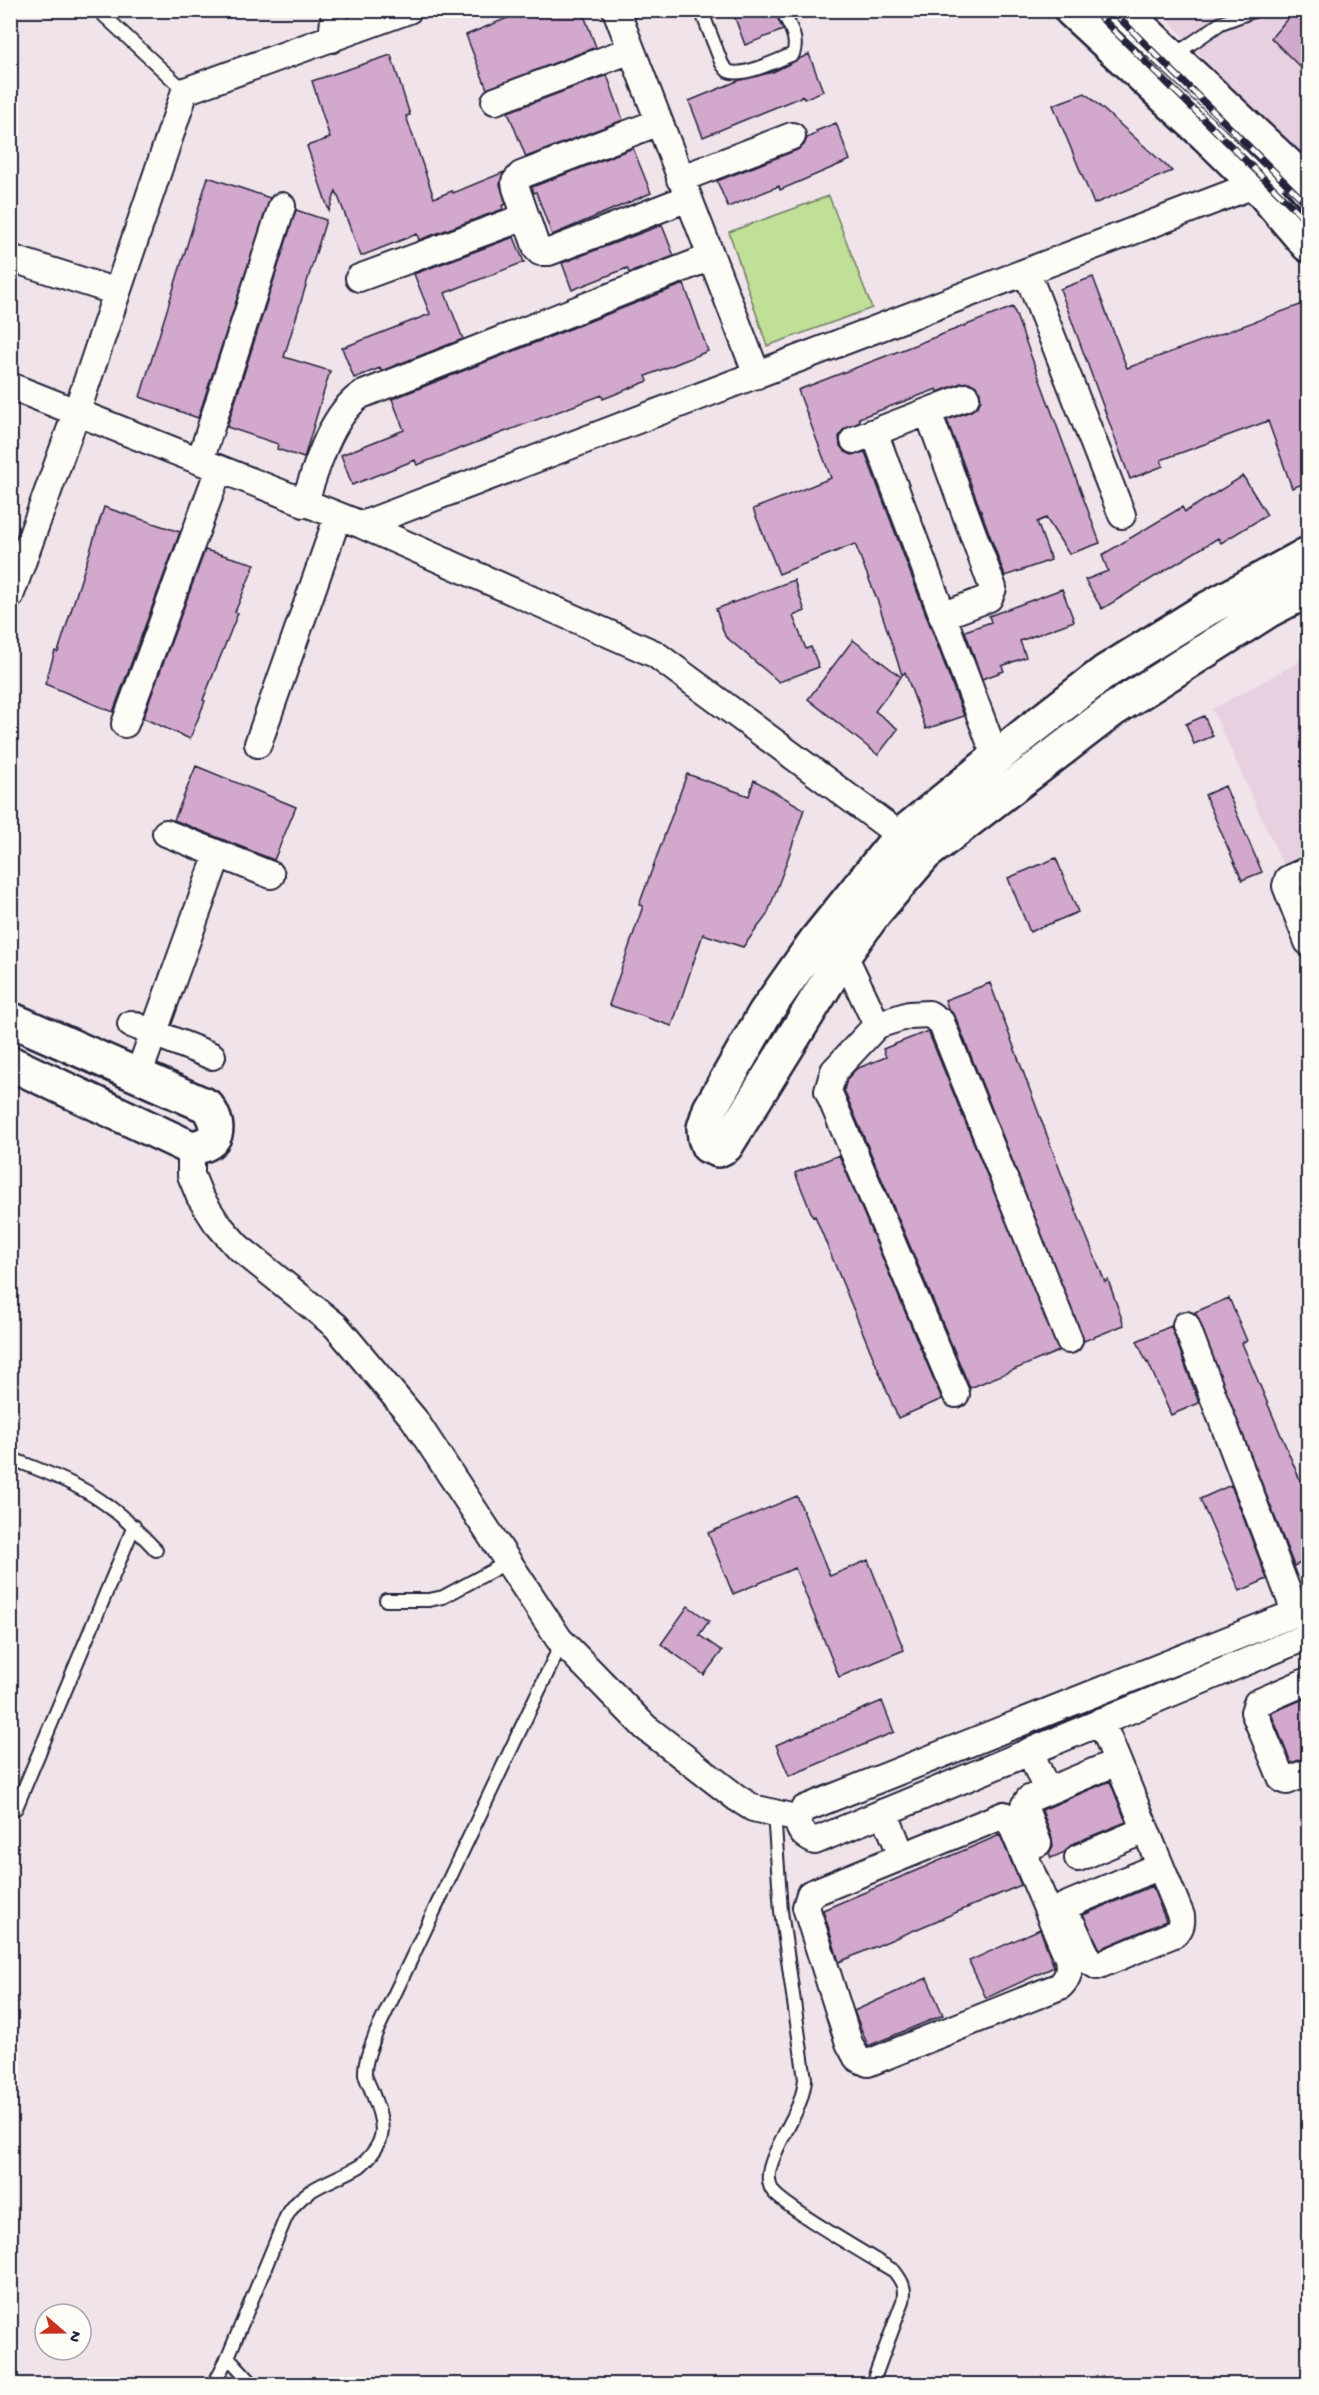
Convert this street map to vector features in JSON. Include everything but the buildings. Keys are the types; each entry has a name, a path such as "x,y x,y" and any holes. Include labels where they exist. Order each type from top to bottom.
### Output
{"street":[{"path":"332,39 335,10"},
{"path":"10,596 77,411 185,91 409,10"},
{"path":"616,10 757,375"},
{"path":"1071,10 1256,184 1308,245"},
{"path":"1122,10 1301,180"},
{"path":"495,101 632,50"},
{"path":"659,122 521,175 515,182 516,188 537,249 545,253 792,136"},
{"path":"362,525 1256,184 1301,180"},
{"path":"125,724 209,465 282,206"},
{"path":"359,278 525,217"},
{"path":"304,504 318,463 338,419 350,402 361,395 711,257"},
{"path":"10,258 117,292"},
{"path":"1027,273 1122,515"},
{"path":"10,386 362,525 655,654 913,844"},
{"path":"966,397 864,436 942,616 996,758"},
{"path":"928,412 993,592 989,598 942,616"},
{"path":"258,744 338,516"},
{"path":"831,947 726,1146 714,1150 708,1146 704,1128 710,1109 765,1013 831,947 875,912 913,844 996,758 1105,672 1207,609 1308,554"},
{"path":"913,844 1125,702 1269,610 1308,590"},
{"path":"1105,672 1125,702"},
{"path":"166,833 271,875"},
{"path":"138,1076 142,1029 218,854"},
{"path":"1308,870 1288,879 1286,886 1308,942"},
{"path":"831,947 877,1025"},
{"path":"957,1394 828,1091 834,1071 877,1025 909,1015 929,1014 941,1022 1069,1340"},
{"path":"10,1019 207,1106 217,1124 216,1133 204,1146 191,1149 10,1064"},
{"path":"142,1029 212,1056"},
{"path":"191,1149 191,1175 200,1197 216,1222 237,1246 336,1326 414,1419 562,1642 645,1727 737,1798 753,1808 799,1819"},
{"path":"1186,1325 1302,1611 804,1809 799,1819 801,1832 815,1841 1308,1636"},
{"path":"1308,1681 1257,1703 1254,1712 1282,1779 1287,1781 1308,1772"},
{"path":"1101,1721 1181,1916 1179,1930 1174,1934 1097,1966 1093,1965 1085,1954 1024,1806 1029,1799 1117,1762"},
{"path":"1030,1751 1047,1791"},
{"path":"884,1812 902,1856"},
{"path":"1000,1816 1007,1817 1068,1958 1070,1969 1065,1982 1060,1986 868,2063 857,2058 849,2043 806,1901 810,1894 902,1856 1000,1816"},
{"path":"1078,1858 1145,1830"},
{"path":"1065,1906 1161,1866"}],"lane":[{"path":"98,10 185,91"},
{"path":"701,10 722,64 728,71 737,73 765,66 792,54 796,46 795,40 782,10"},
{"path":"1172,57 1221,23 1256,10"},
{"path":"10,1458 77,1486 103,1502 134,1526 156,1550"},
{"path":"10,1811 16,1808 134,1526"},
{"path":"386,1599 429,1600 443,1597 508,1562"},
{"path":"214,2385 293,2204 302,2195 360,2166 379,2141 383,2121 365,2074 376,2033 562,1642"},
{"path":"774,1813 781,1911 805,2079 802,2102 770,2167 768,2180 772,2192 894,2271 903,2283 905,2292 903,2301 872,2385"},
{"path":"228,2357 253,2385"}],"shaded area":[{"path":"1160,11 1308,11 1308,171"},
{"path":"1308,657 1308,859 1285,869 1212,709"}],"green space":[{"path":"829,196 872,308 767,346 729,232"}],"railway":[{"path":"1093,10 1308,222"},
{"path":"1111,10 1308,205"}]}
